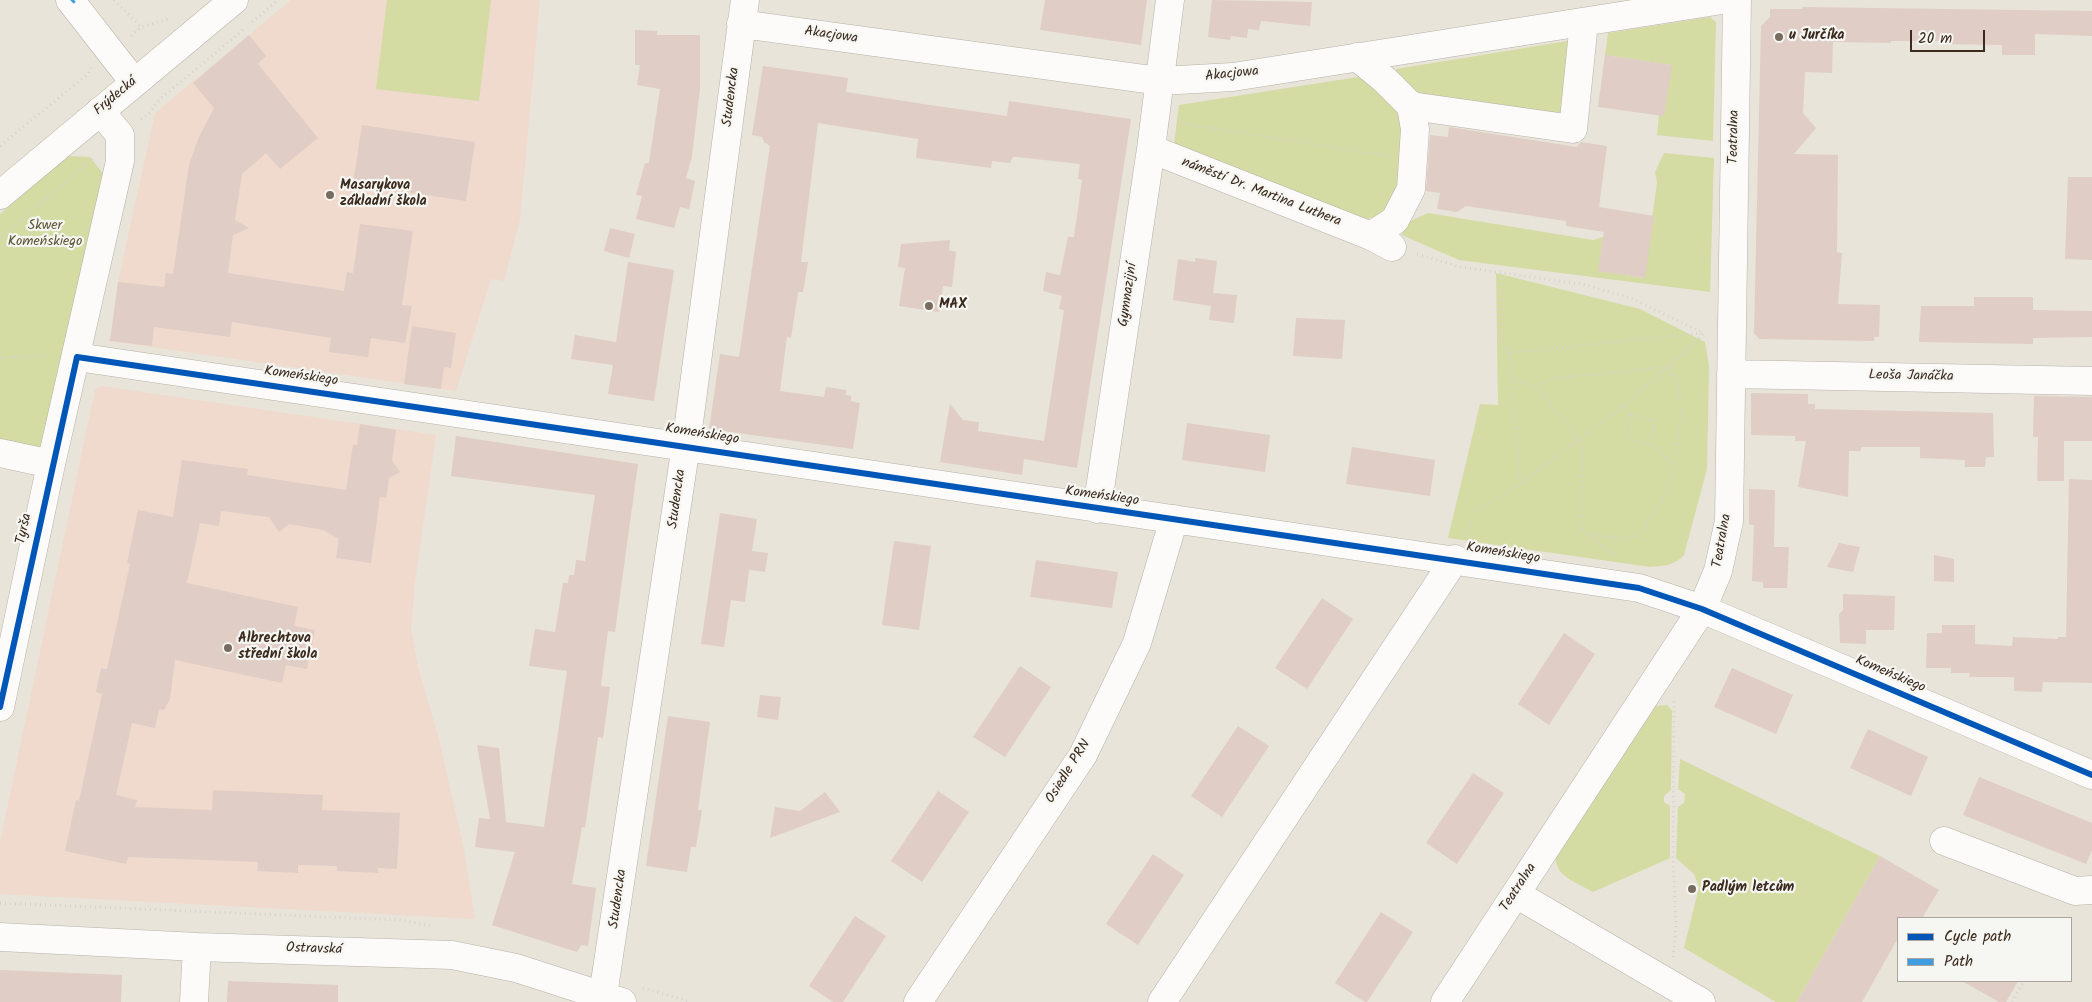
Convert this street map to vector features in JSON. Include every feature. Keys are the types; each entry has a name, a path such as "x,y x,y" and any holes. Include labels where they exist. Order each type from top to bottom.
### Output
{"street":[{"name":"Frýdecká","path":"0,195 234,0"},
{"name":"Gymnazijní","path":"1098,509 1155,117 1170,0"},
{"name":"Akacjowa","path":"743,12 1160,81 1234,77 1722,0"},
{"name":"Teatralna","path":"1445,1002 1702,608 1718,571 1729,521 1737,0"},
{"path":"72,1 134,82"},
{"name":"Studencka","path":"610,1000 743,12"},
{"path":"1411,106 1573,129 1584,22"},
{"path":"1357,57 1385,80 1411,106 1415,129 1411,189 1382,242"},
{"name":"Tyrša","path":"0,707 51,464 64,356 120,161 120,135 100,111"},
{"name":"náměstí Dr. Martina Luthera","path":"1150,149 1382,242"},
{"name":"Komeńskiego","path":"64,356 686,445 1098,509 1456,559 1639,588 1702,608 2092,775"},
{"name":"Leoša Janáčka","path":"1731,374 2092,380"},
{"path":"0,453 51,464"},
{"name":"Osiedle PRN","path":"918,1002 1083,754 1137,644 1174,519"},
{"path":"1162,1002 1456,559"},
{"path":"1944,841 2075,891 2092,890"},
{"path":"1516,894 1700,1002"},
{"name":"Ostravská","path":"0,937 197,947 452,955 516,968 610,1000"},
{"path":"194,1002 197,947"}],"path":[{"path":"114,0 141,27"},
{"path":"149,114 159,100 214,55"},
{"path":"0,146 88,74 93,64"},
{"path":"1155,117 1185,124 1387,156"},
{"path":"0,237 89,162"},
{"path":"1382,242 1460,267 1581,284 1631,298 1703,333 1510,354"},
{"path":"1500,272 1500,341 1510,354 1520,484"},
{"path":"1456,559 1473,512 1520,484 1623,406 1669,367 1688,348"},
{"path":"0,358 64,356"},
{"path":"1536,387 1551,379 1669,367"},
{"path":"1585,534 1631,539 1642,532 1664,497 1673,464 1681,420 1678,381 1669,367"},
{"path":"1512,379 1536,387 1578,440 1583,450 1578,527 1618,558"},
{"path":"1623,406 1630,415 1655,420 1650,444"},
{"path":"1630,415 1626,439 1650,444 1673,464"},
{"path":"1669,659 1675,705 1673,858 1676,927 1670,984"},
{"path":"2012,1002 2023,982"}],"shaded area":[{"name":"Masarykova základní škola","path":"291,0 540,0 520,220 504,281 491,279 456,391 110,341 118,282 155,113"},
{"name":"Albrechtova střední škola","path":"102,386 436,435 415,582 411,629 418,667 439,739 464,849 475,919 0,894 0,842 95,390"}],"green space":[{"path":"387,0 491,0 479,101 376,89"},
{"path":"1710,17 1716,22 1713,141 1657,135 1659,115 1664,115 1671,65 1605,55 1608,33"},
{"path":"1574,40 1565,116 1434,98 1400,86 1396,78 1396,69"},
{"path":"1364,76 1405,109 1402,191 1387,213 1364,220 1174,144 1179,105"},
{"path":"1664,153 1714,158 1710,292 1459,260 1402,235 1404,224 1428,213 1593,240 1603,237 1599,271 1644,278 1657,182 1655,172"},
{"name":"Skwer Komeńskiego","path":"68,156 90,157 105,176 43,448 0,441 0,214"},
{"path":"1496,273 1640,309 1705,342 1709,366 1707,469 1684,555 1677,561 1650,567 1448,538 1480,404 1498,405"},
{"path":"1667,705 1672,710 1671,790 1664,796 1664,802 1670,806 1670,858 1593,892 1563,874 1556,864 1556,857 1655,706"},
{"path":"1680,759 1880,856 1797,1002 1776,1002 1684,948 1699,887 1694,874 1676,858 1678,807 1684,803 1685,794 1678,789"}],"building":[{"path":"1045,0 1147,0 1141,45 1040,30"},
{"path":"1212,0 1312,2 1310,26 1261,21 1259,30 1248,29 1247,38 1231,36 1230,40 1208,37"},
{"path":"1803,7 2092,11 2092,36 2035,34 2035,55 2002,55 2002,45 1939,44 1939,41 1891,41 1891,43 1833,42 1832,73 1805,72 1803,113 1816,128 1794,154 1838,155 1837,252 1842,253 1838,304 1880,305 1879,337 1874,337 1874,341 1759,339 1754,333 1761,26 1770,17 1770,9 1802,9"},
{"path":"635,30 657,31 657,35 700,35 700,89 692,156 686,178 695,181 689,209 680,207 674,228 636,219 642,196 636,195 645,163 649,163 660,89 637,85 640,65 635,65"},
{"path":"249,35 266,56 258,64 318,138 280,169 266,153 242,174 235,220 249,228 233,235 228,273 344,291 347,272 353,273 360,224 413,231 402,305 412,306 405,343 371,338 368,357 329,352 331,338 232,322 230,337 154,327 152,346 110,341 118,282 164,287 166,273 173,274 189,165 198,139 214,108 193,83"},
{"path":"1605,55 1672,65 1664,116 1598,107"},
{"path":"763,66 848,78 846,92 923,104 1007,116 1009,101 1131,119 1077,468 1024,459 1022,475 940,462 950,404 963,420 979,422 978,431 1044,441 1064,310 1059,309 1062,296 1043,291 1046,272 1060,275 1068,237 1074,237 1082,180 1078,179 1080,164 1013,157 1010,163 992,161 991,168 916,158 918,139 818,123 801,262 808,262 803,292 798,292 791,338 787,337 780,391 824,397 826,387 846,390 846,395 851,396 851,401 860,403 853,449 709,429 720,354 739,357 770,146 764,142 762,137 752,135"},
{"path":"362,125 475,142 466,201 353,184"},
{"path":"1449,127 1577,147 1581,142 1607,146 1599,207 1654,216 1645,278 1598,271 1604,232 1566,226 1566,221 1466,206 1457,212 1437,209 1440,193 1426,191 1430,135 1448,137"},
{"path":"2068,177 2092,177 2092,260 2065,259"},
{"path":"610,228 635,234 629,258 604,251"},
{"path":"950,240 949,250 956,252 952,287 943,286 939,312 899,306 905,268 898,267 901,244"},
{"path":"1195,258 1217,261 1213,293 1237,295 1234,323 1209,320 1211,306 1173,300 1178,259 1195,262"},
{"path":"628,262 674,270 654,401 608,394 613,365 571,359 575,335 616,342"},
{"path":"1974,297 2033,297 2033,310 2092,311 2092,337 2033,338 2033,344 1919,342 1921,306 1974,306"},
{"path":"1296,318 1345,320 1342,359 1293,356"},
{"path":"412,326 456,333 451,368 444,367 441,389 404,384"},
{"path":"1751,393 1808,394 1808,404 1815,404 1815,409 1993,413 1994,457 1986,457 1985,467 1965,467 1965,460 1920,458 1920,447 1861,447 1861,451 1849,451 1848,497 1798,487 1806,441 1795,441 1795,436 1751,435"},
{"path":"2034,396 2092,397 2092,441 2064,441 2064,481 2037,481 2038,437 2033,437"},
{"path":"1187,423 1270,435 1265,472 1182,460"},
{"path":"360,424 396,430 392,461 400,472 389,478 386,498 380,497 371,563 336,558 339,539 323,530 289,524 279,532 269,517 221,511 219,526 200,523 187,583 298,607 294,626 315,630 307,669 286,665 282,683 175,660 170,699 164,710 159,709 155,728 132,723 116,795 137,800 135,807 212,810 213,790 323,795 322,810 400,813 397,869 378,868 378,873 337,871 337,866 298,865 298,873 257,871 258,862 128,857 126,864 65,851 76,800 79,801 102,694 96,692 101,668 107,669 130,564 127,563 138,510 173,517 182,460 248,469 247,475 346,490 353,445 357,445"},
{"path":"456,436 638,464 615,632 608,631 604,661 601,686 610,687 603,738 598,737 585,828 582,827 572,884 596,888 588,946 581,945 577,952 492,925 515,852 475,847 479,818 490,819 477,745 499,748 506,822 544,827 567,671 529,666 535,629 555,632 563,583 568,583 569,575 574,575 576,560 585,561 595,495 451,476"},
{"path":"1352,447 1435,460 1430,496 1346,484"},
{"path":"2069,479 2092,480 2092,683 2043,682 2042,692 2014,691 2014,677 1969,677 1970,673 1951,673 1951,668 1926,668 1927,633 1942,633 1942,625 1975,625 1975,644 2012,646 2013,637 2058,639 2058,637 2066,637"},
{"path":"1749,489 1775,490 1774,547 1789,547 1787,588 1763,588 1763,582 1752,581 1754,525 1749,525"},
{"path":"720,513 757,519 752,551 768,553 765,572 749,570 745,602 731,600 724,647 701,644"},
{"path":"894,541 931,546 919,630 882,625"},
{"path":"1839,543 1860,547 1853,572 1827,567"},
{"path":"1934,555 1954,559 1954,582 1934,581"},
{"path":"1036,560 1118,572 1112,608 1030,597"},
{"path":"1843,594 1895,596 1894,630 1866,630 1866,644 1840,643 1839,614 1843,610"},
{"path":"1322,598 1353,619 1307,689 1275,668"},
{"path":"1564,633 1595,654 1549,725 1518,704"},
{"path":"1020,666 1051,687 1005,757 973,737"},
{"path":"1732,668 1793,695 1776,734 1714,707"},
{"path":"760,695 781,697 778,720 757,717"},
{"path":"668,716 710,722 698,810 702,810 696,847 691,847 687,872 646,866"},
{"path":"1238,726 1269,746 1222,817 1191,796"},
{"path":"1868,729 1928,757 1911,796 1850,768"},
{"path":"1473,773 1504,793 1457,864 1426,843"},
{"path":"1979,777 2092,823 2092,850 2086,864 1963,815"},
{"path":"938,791 969,812 922,882 891,861"},
{"path":"825,792 840,812 770,838 775,807 800,811"},
{"path":"1153,854 1184,875 1138,945 1106,924"},
{"path":"1880,856 1939,890 1923,917 1897,917 1897,940 1862,1002 1797,1002"},
{"path":"1381,912 1413,932 1367,1002 1365,1002 1335,983"},
{"path":"855,916 886,936 843,1002 833,1002 809,986"},
{"path":"0,970 122,975 121,1002 0,1002"},
{"path":"228,981 338,985 338,1002 227,1002"},
{"path":"1964,982 2017,982 2006,1002 1999,1002"}],"cycle path":[{"path":"0,707 77,357 1639,588 1702,609 2092,775"}],"place":[{"name":"u Jurčíka","path":"1779,37"},
{"name":"Masarykova základní škola","path":"330,195"},
{"name":"MAX","path":"929,306"},
{"name":"Albrechtova střední škola","path":"228,648"},
{"name":"Padlým letcům","path":"1692,889"}]}
